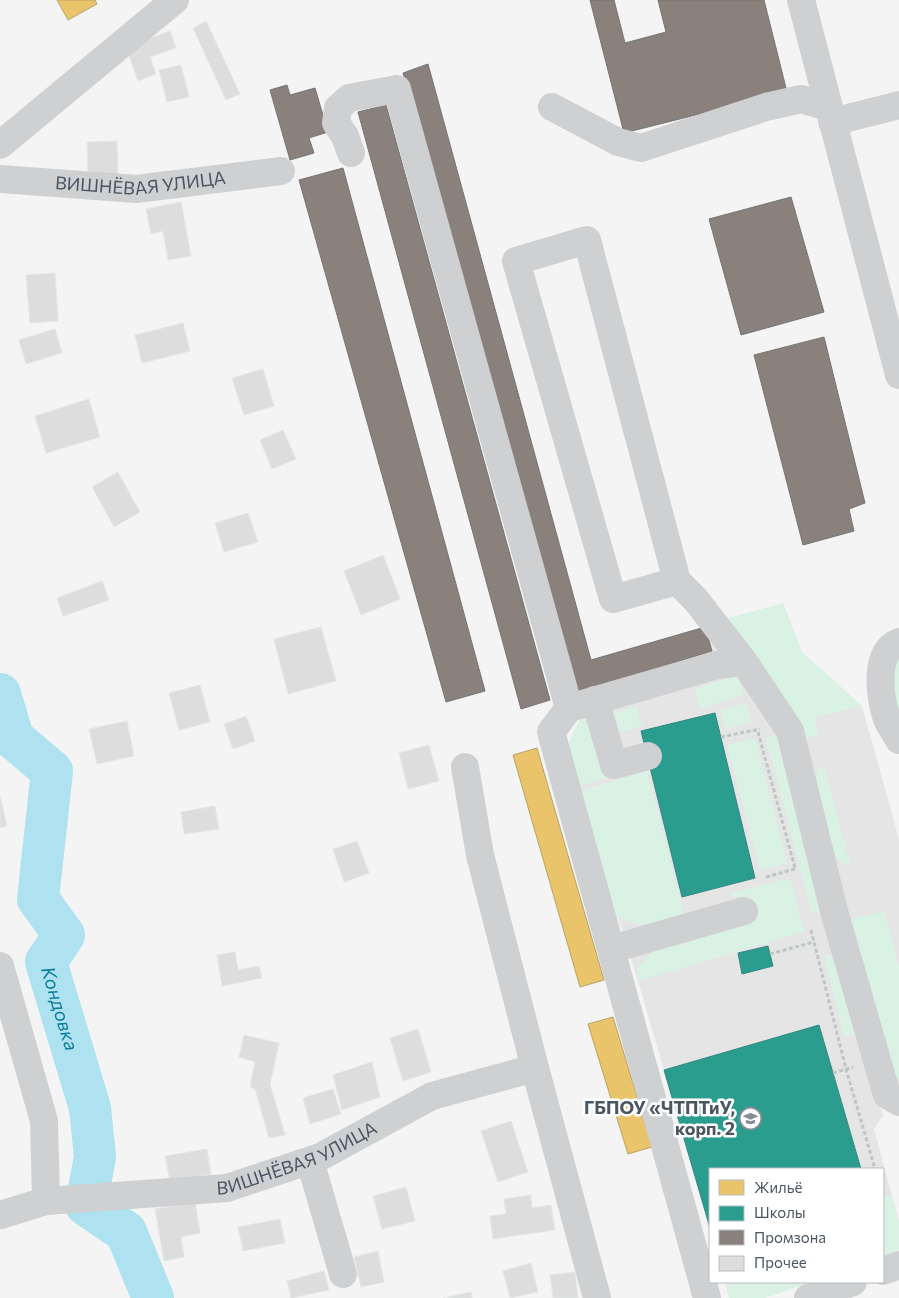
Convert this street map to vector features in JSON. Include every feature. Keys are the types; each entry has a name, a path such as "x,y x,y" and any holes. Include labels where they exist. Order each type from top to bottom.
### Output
{"street":[{"path":"0,146 175,0"},
{"path":"801,0 899,375"},
{"path":"351,153 345,136 336,123 338,108 349,98 397,89 569,708"},
{"path":"552,107 618,142 641,148 766,107 801,99 830,114 899,105"},
{"name":"ВИШНЁВАЯ УЛИЦА","path":"0,179 136,189 281,171"},
{"path":"677,580 613,599 516,261 587,240 677,580 696,600 744,662 790,731 834,912 887,1095 899,1102"},
{"path":"899,642 881,661 880,680 888,719 899,740"},
{"path":"707,1298 551,732 569,708 717,664 744,662"},
{"path":"595,700 614,765 648,756"},
{"path":"465,767 480,855 597,1298"},
{"path":"612,949 744,912"},
{"path":"0,966 44,1121 46,1201"},
{"name":"ВИШНЁВАЯ УЛИЦА","path":"0,1215 46,1201 227,1188 310,1161 432,1096 535,1068"},
{"path":"310,1161 343,1274"},
{"path":"884,1271 899,1265"},
{"path":"808,1298 850,1283"}],"path":[{"path":"755,721 797,878"},
{"path":"721,737 785,723"},
{"path":"766,877 795,869"},
{"path":"809,924 846,1069 875,1168"},
{"path":"770,954 814,942"}],"shaded area":[{"path":"783,603 802,652 862,706 899,839 899,1091 878,1098 883,1115 874,1129 899,1222 899,1250 884,1256 884,1168 709,1168 709,1225 638,981 576,787 591,716 720,678 705,627"}],"green space":[{"path":"783,603 802,652 862,706 815,717 818,734 802,740 725,619"},
{"path":"899,659 899,710 894,684 896,666"},
{"path":"730,673 739,678 744,695 700,708 694,689 724,679 723,675"},
{"path":"746,703 751,722 725,729 720,710"},
{"path":"636,706 642,726 613,734 607,715"},
{"path":"591,716 608,778 576,787 566,748 580,719"},
{"path":"776,735 822,910 812,913 766,738"},
{"path":"755,738 787,863 760,870 727,745"},
{"path":"820,765 825,770 851,866 840,862 832,851 813,783"},
{"path":"647,771 685,917 649,925 633,922 614,915 579,791"},
{"path":"790,878 804,932 638,981 637,967 658,948 757,920 752,898 737,899 730,893"},
{"path":"884,911 899,966 899,1079 891,1071 844,921"},
{"path":"834,954 854,1033 844,1036 824,956"},
{"path":"892,1195 899,1222 899,1250 884,1256 884,1198"},
{"path":"725,1283 808,1283 765,1298 729,1298"}],"building: Жильё":[{"path":"57,0 95,0 97,4 68,20"},
{"path":"537,748 604,980 580,987 513,755"},
{"path":"613,1017 652,1147 628,1154 588,1024"}],"building: Школы":[{"path":"715,713 755,878 682,897 641,731"},
{"path":"768,946 773,966 742,974 738,953"},
{"name":"ГБПОУ «ЧТПТиУ, корп. 2","path":"819,1025 861,1168 709,1168 709,1225 664,1070"}],"building: Промзона":[{"path":"590,0 614,0 625,43 666,32 658,0 764,0 787,92 624,133"},
{"path":"428,64 591,660 705,627 712,651 577,693 403,73"},
{"path":"287,85 290,95 315,88 328,132 309,138 314,153 290,160 270,90"},
{"path":"386,105 550,700 521,709 358,112"},
{"path":"343,168 485,691 446,702 299,180"},
{"path":"791,197 824,312 741,335 709,219"},
{"path":"824,337 865,503 849,509 854,531 803,545 754,355"}],"building: Прочее":[{"path":"206,21 240,94 226,100 193,28"},
{"path":"170,31 176,48 150,57 156,74 138,81 126,47"},
{"path":"181,65 189,97 167,102 159,70"},
{"path":"117,141 118,175 88,176 87,142"},
{"path":"181,202 191,256 168,260 163,231 151,234 146,209"},
{"path":"55,273 58,321 30,323 26,275"},
{"path":"183,323 190,351 142,363 135,335"},
{"path":"55,329 62,353 26,364 19,340"},
{"path":"263,369 274,406 244,415 232,378"},
{"path":"89,399 100,437 46,453 35,416"},
{"path":"283,430 296,459 272,469 260,440"},
{"path":"118,472 140,512 114,527 92,487"},
{"path":"248,513 258,542 224,552 215,523"},
{"path":"383,555 400,599 361,615 344,571"},
{"path":"102,581 109,600 63,616 57,598"},
{"path":"321,627 336,681 288,694 274,639"},
{"path":"200,685 210,722 179,730 169,693"},
{"path":"246,716 255,741 233,749 224,724"},
{"path":"127,721 134,756 97,764 89,729"},
{"path":"429,745 439,781 408,789 399,753"},
{"path":"0,796 7,826 0,828"},
{"path":"215,806 219,829 184,834 181,812"},
{"path":"357,841 369,873 344,882 333,849"},
{"path":"235,952 238,970 259,966 262,978 222,986 217,955"},
{"path":"418,1029 431,1072 403,1081 390,1038"},
{"path":"244,1035 279,1043 270,1084 285,1135 269,1138 255,1089 250,1087 255,1062 239,1057"},
{"path":"372,1062 380,1097 342,1110 333,1075"},
{"path":"333,1089 341,1114 310,1124 303,1098"},
{"path":"511,1121 528,1172 498,1182 481,1131"},
{"path":"207,1149 211,1174 170,1181 165,1156"},
{"path":"406,1187 415,1221 382,1229 373,1196"},
{"path":"531,1195 532,1208 551,1205 555,1230 493,1239 490,1216 506,1214 504,1199"},
{"path":"195,1202 200,1233 181,1237 184,1257 164,1261 155,1209"},
{"path":"280,1219 285,1243 243,1251 238,1227"},
{"path":"378,1251 384,1282 361,1287 354,1257"},
{"path":"531,1263 538,1292 510,1298 503,1271"},
{"path":"324,1271 329,1290 291,1298 287,1281"},
{"path":"575,1272 578,1298 553,1298 550,1275"},
{"path":"471,1292 472,1298 443,1298"}],"waterway":[{"name":"Кондовка","path":"0,694 13,738 52,771 38,899 64,935 46,962 90,1108 95,1157 86,1205 126,1232 153,1298"}],"place":[{"name":"ГБПОУ «ЧТПТиУ, корп. 2","path":"751,1118"}]}
